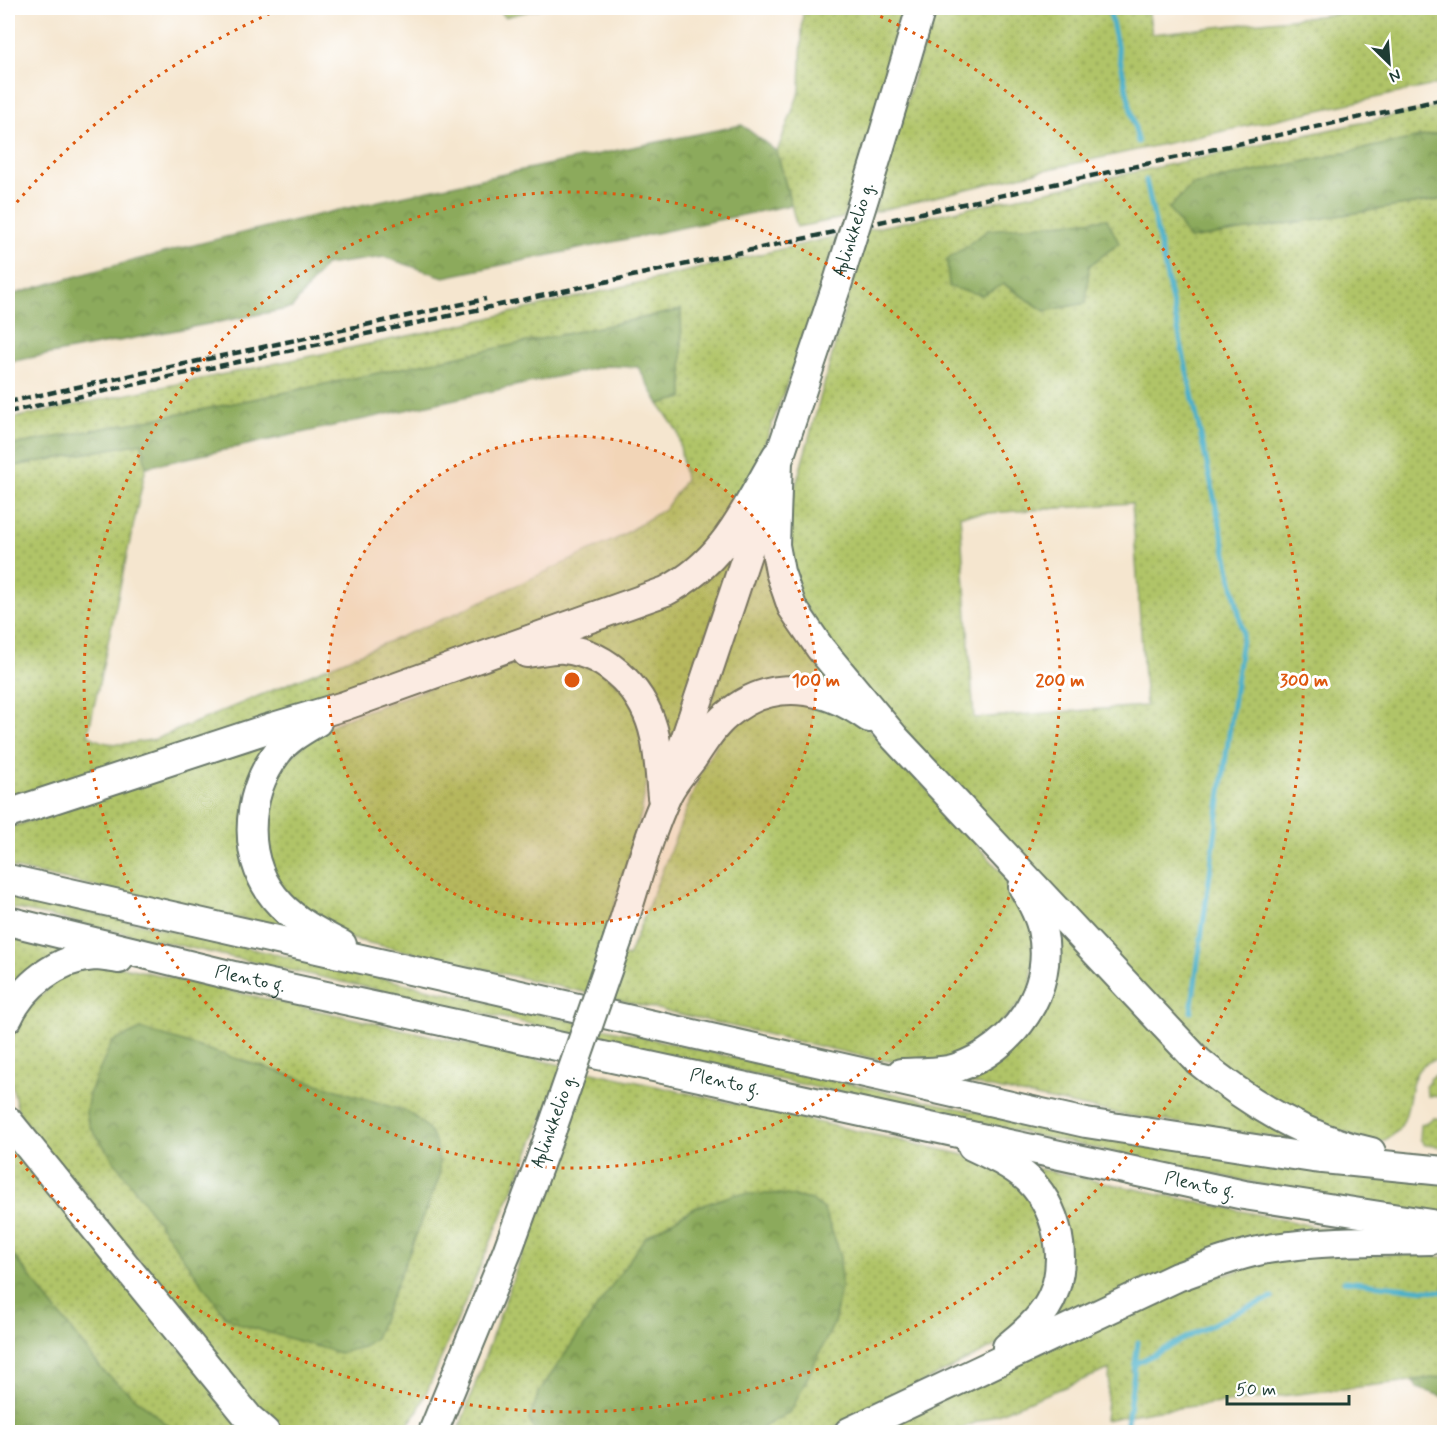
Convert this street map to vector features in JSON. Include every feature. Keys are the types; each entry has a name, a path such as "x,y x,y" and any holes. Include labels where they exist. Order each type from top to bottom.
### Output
{"highway":[{"name":"Aplinkkelio g.","path":"433,1432 507,1252 618,939 837,285 921,8"},
{"path":"8,814 344,706 624,608 688,580 702,569 724,544 780,454"},
{"path":"780,454 775,545 780,572 792,607 820,648 895,738 1198,1061 1240,1096 1289,1123 1358,1148 1444,1160"},
{"path":"483,658 562,649 579,652 613,668 627,681 646,710 655,736 665,799"},
{"path":"665,799 726,715 749,699 774,691 799,688 827,694 853,706 895,738"},
{"path":"344,706 296,735 278,752 255,798 252,840 255,860 263,880 281,905 312,930 379,964"},
{"path":"874,1076 954,1069 986,1055 1011,1035 1029,1013 1039,986 1044,959 1042,929 1030,899 1006,856"},
{"path":"8,879 1086,1123 1202,1143 1313,1158 1444,1171"},
{"name":"Plento g.","path":"8,921 234,975 1244,1195 1399,1221 1444,1226"},
{"path":"8,1018 21,996 32,984 53,969 96,956 234,975"},
{"path":"8,1104 16,1131 257,1428"},
{"path":"913,1401 1007,1347 1025,1333 1042,1313 1056,1281 1060,1262 1060,1242 1055,1222 1028,1180 1003,1162 944,1131"},
{"path":"849,1432 1177,1277 1224,1260 1272,1248 1322,1243 1444,1240"},
{"path":"412,1432 456,1376"},
{"path":"440,1432 445,1405"}],"green space":[{"path":"498,8 541,8 505,17"},
{"path":"803,8 909,8 872,137 867,136 843,218 797,227 777,152 800,90"},
{"path":"934,8 1148,8 1152,34 1353,12 1367,8 1444,8 1444,83 1040,171 874,212"},
{"path":"1444,105 1444,132 1192,185 1189,239 1444,199 1444,1058 1422,1066 1412,1085 1404,1121 1387,1139 1371,1144 1230,1082 860,684 794,591 783,531 867,230","holes":["1119,243 1089,266 1045,311 1003,284","1132,503 1146,706 974,718 960,515"]},
{"path":"742,125 777,152 791,205 444,277 384,257 325,265 292,308 8,362 8,296 281,223 465,182"},
{"path":"1444,132 1444,199 1189,239 1169,208 1192,185"},
{"path":"1107,219 1119,243 1089,266 1086,303 1045,311 1004,284 982,295 949,287 947,260 988,230"},
{"path":"837,236 803,341 754,473 711,550 633,596 8,808 8,467 142,443 146,467 88,734 95,739 112,744 156,739 450,616 618,538 666,508 685,480 678,432 659,404 683,398 681,310 191,412 8,446 8,419 451,327"},
{"path":"681,310 683,398 659,404 638,367 606,366 146,467 142,443 8,467 8,446 191,412"},
{"path":"764,540 838,688 813,681 703,727"},
{"path":"733,555 668,755 658,717 563,638 704,581"},
{"path":"527,660 594,666 633,699 648,775 641,814 602,950 628,957 704,765 721,737 767,703 796,698 851,715 888,747 1003,874 1027,909 1034,930 1031,992 967,1058 923,1066 875,1059 348,938 297,910 260,852 269,782 314,733 352,716 424,690"},
{"path":"278,736 246,792 295,931 8,867 8,828 162,778"},
{"path":"8,894 1051,1129 1444,1182 1444,1214 1342,1202 717,1066 8,907"},
{"path":"1047,913 1298,1141 1125,1115 947,1079 1030,1027"},
{"path":"8,935 79,951 8,1003"},
{"path":"93,965 123,967 969,1156 1019,1181 1053,1243 1048,1288 1001,1343 824,1432 755,1432 791,1411 834,1323 841,1287 840,1254 824,1210 529,1420 535,1432 458,1432 572,1114 548,1107 428,1389 417,1412 403,1431 276,1432 82,1189 41,1144 18,1111 8,1069 9,1044 17,1022 58,977"},
{"path":"141,1029 408,1112 425,1126 437,1148 439,1178 375,1338 362,1347 340,1353 239,1324 225,1316 90,1127 86,1114 89,1094 112,1042"},
{"path":"1444,1070 1444,1097 1428,1096 1425,1086 1431,1078"},
{"path":"1434,1118 1444,1119 1444,1147 1425,1145 1420,1139 1421,1125"},
{"path":"8,1139 248,1432 176,1432 103,1371 8,1248"},
{"path":"1030,1167 1356,1235 1304,1237 1046,1330 1066,1291"},
{"path":"736,1194 781,1194 812,1200 824,1210 840,1253 841,1287 834,1323 791,1411 755,1432 535,1432 529,1420 539,1392 645,1237 694,1208"},
{"path":"8,1248 103,1371 176,1432 8,1432"},
{"path":"1399,1254 1444,1257 1444,1377 1151,1411 1105,1420 1110,1369 952,1432 876,1432 1157,1295 1274,1260 1301,1256"},
{"path":"1444,1377 1444,1397 1417,1388 1413,1380"}],"waterway":[{"path":"1109,8 1138,142"},
{"path":"1146,180 1243,632 1191,1012"},
{"path":"1344,1281 1444,1292"},
{"path":"1135,1364 1236,1312 1272,1298"},
{"path":"1126,1432 1138,1342"}],"railway":[{"path":"8,412 1444,99"},
{"path":"8,402 486,299"}]}
